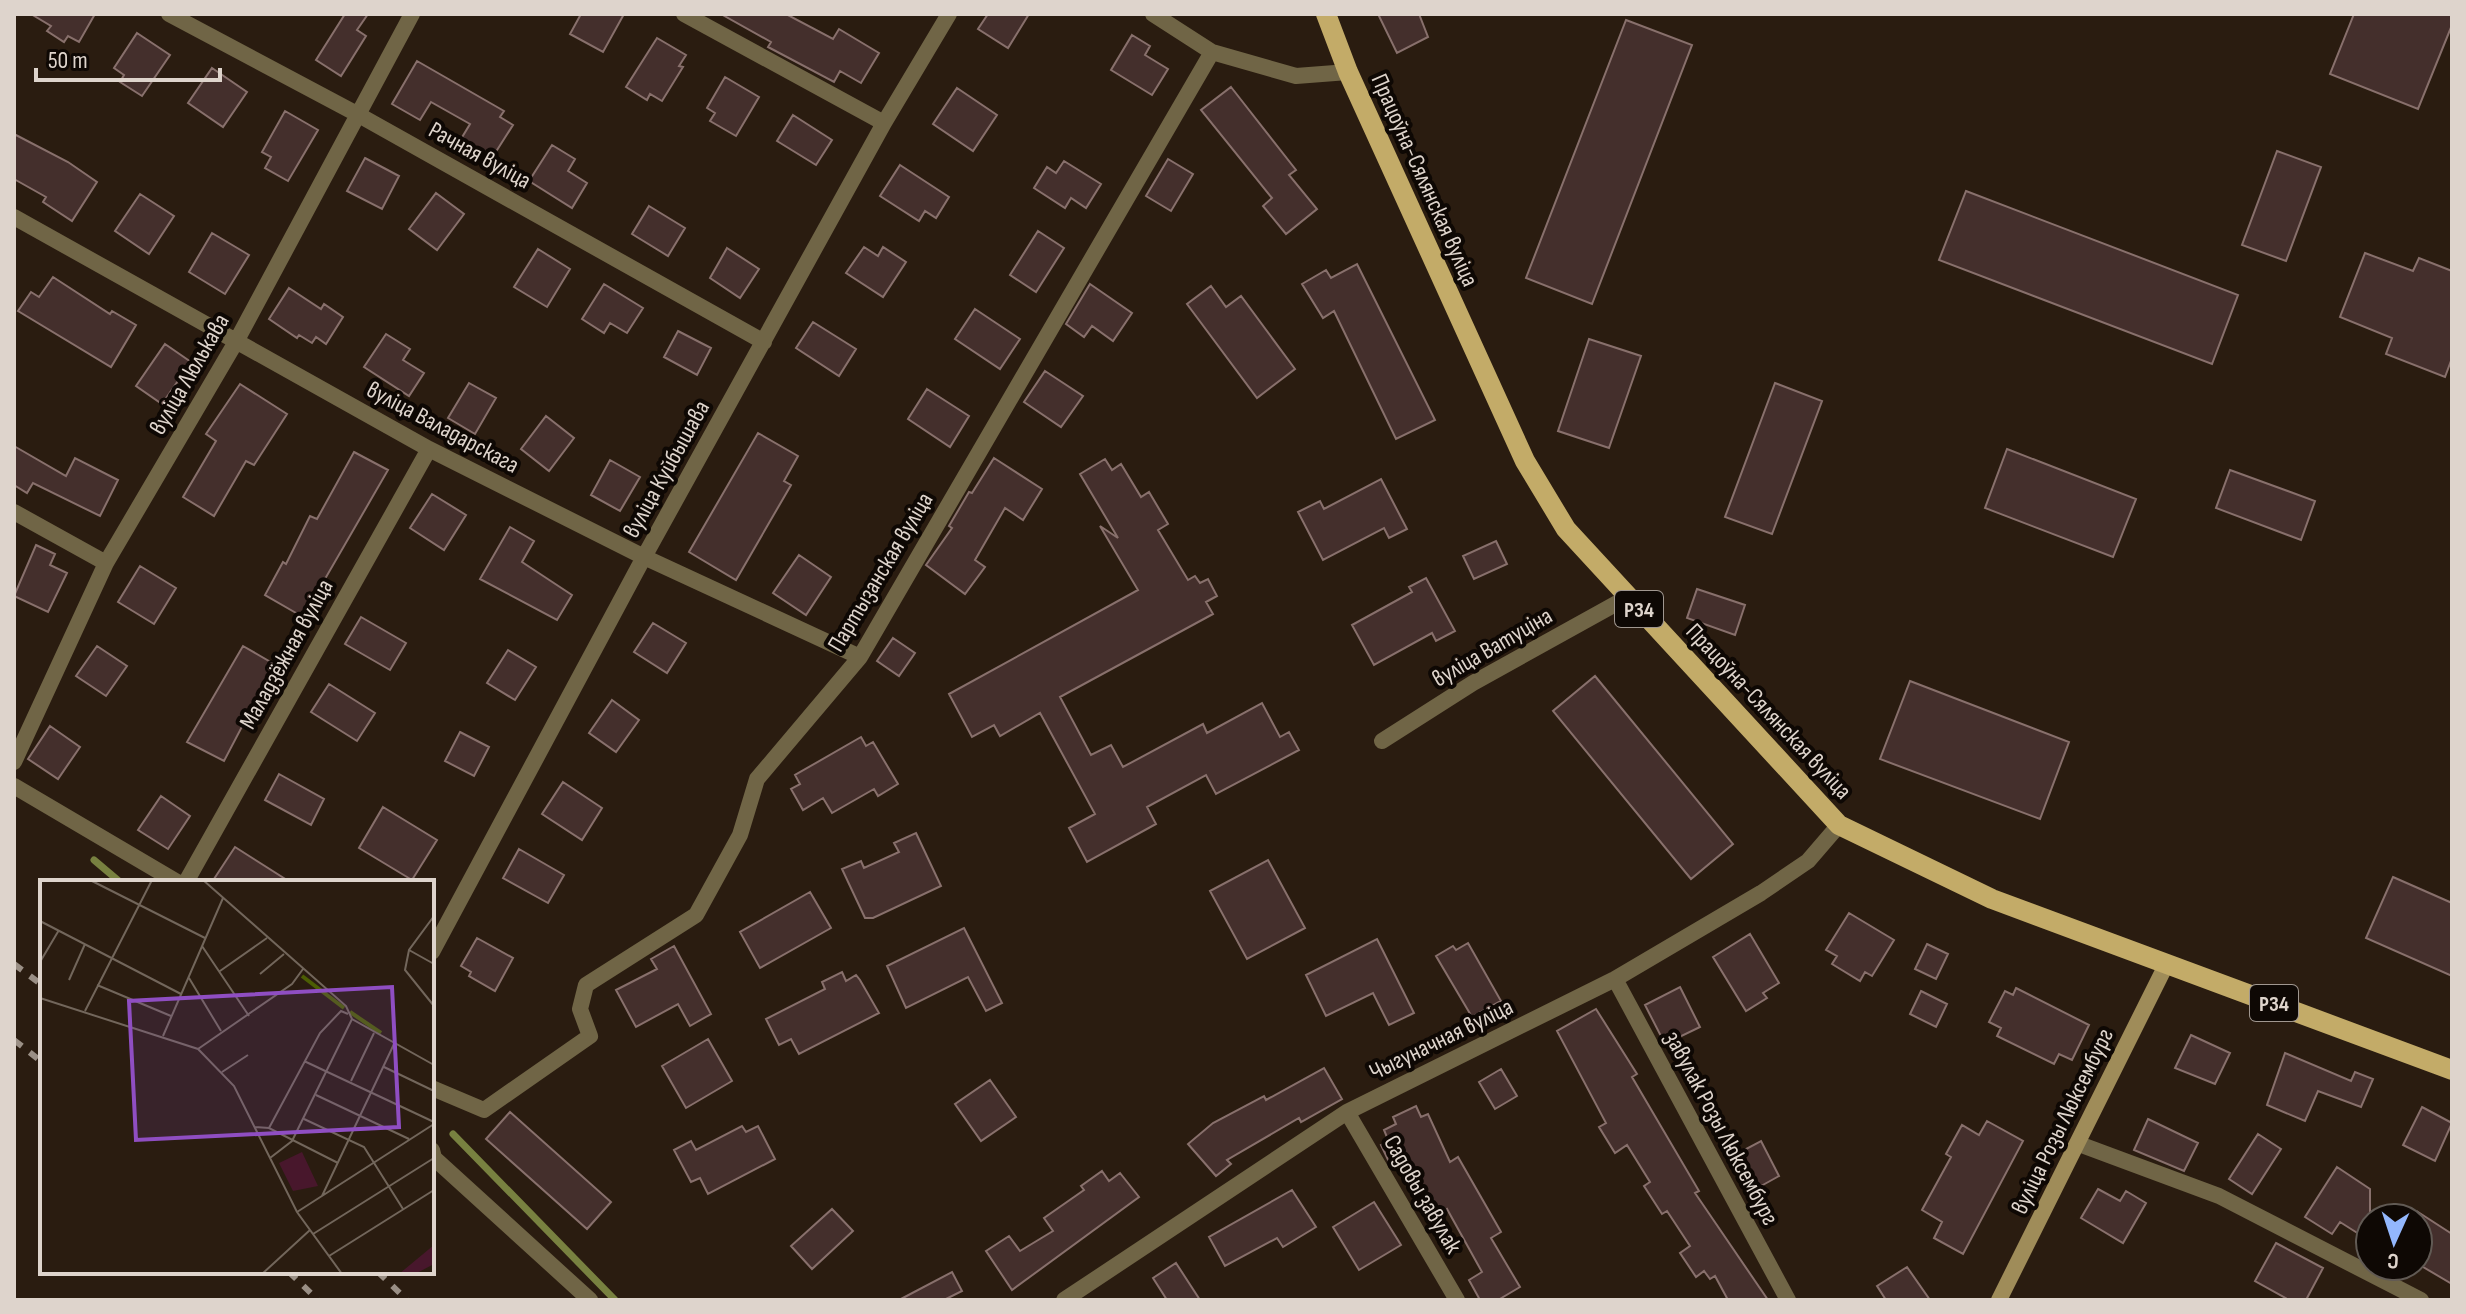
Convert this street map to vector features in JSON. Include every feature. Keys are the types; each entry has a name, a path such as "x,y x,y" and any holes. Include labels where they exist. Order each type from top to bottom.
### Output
{"main road":[{"name":"Працоўна-Сялянская вуліца","path":"1326,14 1348,72 1525,461 1566,529 1839,825 1992,899 2452,1070"}],"street":[{"name":"Рачная вуліца","path":"169,14 357,114 764,342"},
{"name":"вуліца Люлькава","path":"14,762 106,563 237,340 412,14"},
{"path":"684,14 884,123"},
{"name":"вуліца Куйбышава","path":"434,948 644,557 884,123 949,14"},
{"path":"1153,14 1212,52 1296,76 1348,72"},
{"name":"Партызанская вуліца","path":"434,1089 484,1110 590,1036 580,1009 586,985 696,915 740,835 757,779 860,657 1212,52"},
{"name":"вуліца Валадарскага","path":"14,217 429,449 644,557 860,657"},
{"name":"Маладзёжная вуліца","path":"187,880 429,449"},
{"path":"14,512 106,563"},
{"name":"вуліца Ватуціна","path":"1382,741 1473,683 1628,597"},
{"path":"14,786 174,880"},
{"name":"Чыгуначная вуліца","path":"1064,1300 1347,1112 1615,979 1808,861 1839,825"},
{"name":"вуліца Розы Люксембург","path":"1999,1300 2167,963"},
{"name":"завулак Розы Люксембург","path":"1615,979 1788,1300"},
{"name":"Садовы завулак","path":"1347,1112 1457,1300"},
{"path":"2079,1144 2219,1196 2421,1300"},
{"path":"434,1158 590,1300"}],"building":[{"path":"31,14 95,14 79,42 68,36 64,42 47,31 51,26"},
{"path":"345,14 368,14 357,30 366,36 341,76 316,60"},
{"path":"581,14 624,14 603,52 570,34"},
{"path":"721,14 786,14 833,39 839,29 879,53 861,83 840,71 834,82 768,47 771,42"},
{"path":"988,14 1029,14 1008,48 978,29"},
{"path":"1378,14 1419,14 1428,37 1397,53"},
{"path":"2354,14 2452,14 2452,25 2418,109 2330,74"},
{"path":"1626,20 1692,45 1592,304 1526,278"},
{"path":"137,33 170,55 142,96 120,82 124,75 114,68"},
{"path":"1132,35 1150,46 1145,55 1168,69 1152,95 1111,70"},
{"path":"657,38 686,55 679,66 683,67 662,101 650,94 647,100 626,87"},
{"path":"417,61 504,111 500,117 513,125 492,158 461,139 470,124 431,102 420,120 392,104"},
{"path":"212,68 247,92 223,127 188,103"},
{"path":"725,77 759,97 736,136 710,121 715,113 707,108"},
{"path":"1231,87 1296,170 1289,175 1317,209 1286,234 1263,206 1272,198 1201,110"},
{"path":"957,88 997,115 973,151 933,124"},
{"path":"285,111 318,130 288,181 265,168 271,157 262,152"},
{"path":"793,115 832,140 816,165 777,141"},
{"path":"14,134 68,162 97,182 72,221 43,202 46,197 14,179"},
{"path":"552,145 575,159 568,171 587,183 572,208 529,181"},
{"path":"2277,151 2321,167 2286,261 2242,245"},
{"path":"365,158 399,176 382,209 347,191"},
{"path":"1168,159 1193,174 1171,211 1146,196"},
{"path":"1064,161 1101,184 1086,208 1071,198 1065,208 1034,188 1047,167 1056,173"},
{"path":"900,165 949,197 936,218 925,211 919,221 880,196"},
{"path":"1966,191 2238,295 2212,364 1939,260"},
{"path":"436,193 464,214 437,250 409,229"},
{"path":"140,194 174,216 149,254 115,231"},
{"path":"649,206 685,228 668,256 632,234"},
{"path":"1038,231 1064,248 1036,292 1010,275"},
{"path":"212,233 249,255 225,294 189,272"},
{"path":"864,247 878,256 883,247 906,262 883,297 846,273"},
{"path":"727,248 759,269 740,298 710,278"},
{"path":"538,249 570,269 547,307 514,287"},
{"path":"2365,253 2413,271 2419,258 2452,271 2452,358 2445,377 2386,354 2392,338 2340,317"},
{"path":"1357,264 1435,420 1396,439 1334,311 1323,318 1302,284 1326,270 1331,278"},
{"path":"53,277 110,314 112,311 136,325 111,367 18,311 31,292 39,297"},
{"path":"604,284 643,308 627,333 610,323 604,333 582,319"},
{"path":"1090,284 1132,313 1113,341 1092,326 1084,337 1066,324"},
{"path":"1211,286 1226,307 1241,296 1295,369 1257,398 1187,304"},
{"path":"289,288 321,309 324,304 343,317 326,344 316,337 312,343 299,335 297,338 269,319"},
{"path":"975,309 1020,339 1000,369 955,339"},
{"path":"813,322 856,349 839,376 796,348"},
{"path":"678,331 711,348 697,375 664,357"},
{"path":"386,334 410,349 403,360 424,373 409,396 364,367"},
{"path":"1589,339 1641,356 1609,448 1558,431"},
{"path":"165,344 191,362 162,404 136,386"},
{"path":"1045,371 1083,396 1061,427 1024,402"},
{"path":"469,383 496,398 475,434 448,418"},
{"path":"1775,383 1822,401 1772,534 1725,517"},
{"path":"240,384 287,414 254,465 246,461 214,516 183,497 216,441 206,434"},
{"path":"927,389 969,416 950,447 908,419"},
{"path":"546,416 574,438 549,471 521,449"},
{"path":"758,433 798,456 784,481 791,485 736,580 689,552"},
{"path":"14,446 66,476 75,458 118,480 100,516 33,483 27,493 14,485"},
{"path":"2007,449 2136,499 2113,557 1985,508"},
{"path":"354,452 388,470 303,617 265,595 283,562 286,564 310,516 317,519"},
{"path":"994,458 1042,489 1023,520 1005,508 975,560 985,567 965,594 926,565 952,528 949,526 969,492 972,493"},
{"path":"1105,459 1112,470 1121,464 1141,497 1149,492 1168,524 1158,530 1188,580 1195,576 1200,583 1208,579 1217,596 1206,602 1213,614 1060,697 1091,755 1111,745 1123,767 1203,724 1207,733 1262,703 1280,737 1289,732 1299,750 1216,794 1206,775 1147,807 1156,824 1087,862 1069,828 1095,814 1040,713 1000,736 994,725 972,737 949,694 1138,590 1100,526 1118,538 1080,474"},
{"path":"610,460 640,477 620,511 591,495"},
{"path":"2230,470 2315,501 2301,540 2216,508"},
{"path":"1381,479 1407,529 1389,538 1384,528 1323,560 1298,512 1320,501 1324,509"},
{"path":"432,494 466,515 444,550 410,528"},
{"path":"510,527 534,541 522,562 572,595 557,620 480,579"},
{"path":"1496,541 1507,564 1474,579 1463,556"},
{"path":"36,545 55,554 50,565 67,573 48,612 14,596"},
{"path":"799,555 831,577 806,615 773,593"},
{"path":"140,566 176,588 154,624 118,602"},
{"path":"1426,578 1455,631 1436,641 1432,633 1374,665 1352,625 1412,592 1409,587"},
{"path":"1697,589 1745,605 1735,635 1687,618"},
{"path":"361,617 406,643 390,670 345,644"},
{"path":"653,623 686,643 667,673 634,652"},
{"path":"893,638 915,653 899,676 877,661"},
{"path":"97,646 127,666 106,696 76,676"},
{"path":"243,646 281,668 262,701 257,698 224,761 187,742"},
{"path":"508,650 536,667 515,700 487,683"},
{"path":"1595,676 1733,844 1691,879 1553,711"},
{"path":"1910,681 2069,742 2040,819 1880,759"},
{"path":"329,684 375,713 357,741 311,712"},
{"path":"612,700 639,720 616,752 589,733"},
{"path":"50,726 80,747 58,779 28,759"},
{"path":"460,732 489,747 474,776 445,761"},
{"path":"861,737 866,746 873,742 898,784 878,796 874,789 832,813 823,798 803,810 791,789 800,784 795,775"},
{"path":"279,774 324,799 311,825 265,800"},
{"path":"563,782 602,808 582,840 542,814"},
{"path":"161,796 190,816 168,849 138,830"},
{"path":"383,807 437,840 412,880 359,848"},
{"path":"916,833 941,886 873,918 865,918 842,869 861,861 864,868 899,852 894,843"},
{"path":"235,847 287,880 213,880"},
{"path":"519,849 564,875 548,903 503,878"},
{"path":"1268,860 1305,928 1247,959 1210,891"},
{"path":"2393,877 2452,903 2452,976 2366,938"},
{"path":"810,892 831,928 760,968 740,932"},
{"path":"1849,913 1894,940 1872,976 1865,972 1860,981 1832,964 1837,956 1826,950"},
{"path":"964,928 1002,1003 986,1011 968,977 906,1008 887,966"},
{"path":"1750,934 1779,983 1763,993 1767,998 1746,1011 1713,957"},
{"path":"477,938 513,958 495,991 469,976 471,972 461,966"},
{"path":"1377,939 1414,1013 1389,1025 1373,993 1326,1016 1306,975"},
{"path":"1468,943 1501,1001 1472,1017 1436,956 1453,946 1456,950"},
{"path":"1927,944 1948,954 1936,979 1915,969"},
{"path":"674,946 711,1014 690,1026 678,1004 636,1027 616,990 657,969 651,959"},
{"path":"842,972 846,981 856,975 879,1013 799,1054 791,1039 779,1045 766,1019 825,989 822,982"},
{"path":"1680,987 1700,1027 1665,1044 1645,1005"},
{"path":"2016,988 2089,1025 2072,1060 2059,1054 2054,1064 1997,1036 2001,1028 1989,1022 2005,991 2013,995"},
{"path":"1921,991 1947,1004 1936,1027 1910,1014"},
{"path":"1596,1009 1637,1074 1632,1077 1699,1191 1695,1193 1768,1300 1728,1300 1715,1276 1710,1279 1704,1271 1696,1277 1680,1253 1690,1246 1667,1211 1662,1214 1644,1186 1650,1182 1627,1145 1615,1153 1599,1127 1606,1123 1557,1031"},
{"path":"2191,1035 2230,1053 2215,1084 2175,1068"},
{"path":"708,1039 732,1081 686,1108 662,1066"},
{"path":"2285,1053 2351,1081 2355,1072 2373,1079 2361,1107 2318,1091 2305,1121 2267,1105"},
{"path":"1324,1068 1342,1099 1301,1122 1299,1118 1227,1160 1231,1164 1216,1176 1188,1144 1213,1123 1264,1096 1266,1100"},
{"path":"1501,1069 1517,1096 1495,1109 1479,1082"},
{"path":"990,1080 1016,1117 981,1141 955,1104"},
{"path":"1416,1106 1421,1117 1428,1114 1450,1162 1458,1157 1501,1232 1491,1238 1520,1287 1498,1300 1480,1300 1469,1280 1482,1272 1447,1209 1436,1216 1403,1158 1390,1164 1381,1145 1389,1142 1384,1130 1396,1124 1393,1117"},
{"path":"2422,1107 2452,1123 2435,1161 2403,1145"},
{"path":"510,1112 611,1202 587,1229 486,1139"},
{"path":"2148,1119 2198,1143 2184,1171 2134,1150"},
{"path":"1987,1121 2023,1141 1963,1254 1934,1238 1942,1222 1922,1210 1951,1157 1946,1154 1962,1125 1979,1135"},
{"path":"742,1126 746,1132 758,1126 775,1159 708,1194 700,1178 691,1182 674,1150 691,1141 696,1150"},
{"path":"2258,1134 2281,1149 2252,1194 2229,1179"},
{"path":"1761,1141 1779,1176 1752,1191 1733,1156"},
{"path":"2337,1167 2370,1189 2370,1202 2354,1202 2354,1231 2340,1222 2332,1234 2305,1217"},
{"path":"1102,1171 1109,1181 1120,1173 1139,1197 1012,1290 986,1251 1009,1236 1020,1251 1053,1231 1044,1218 1084,1190 1081,1186"},
{"path":"2098,1189 2120,1201 2126,1191 2146,1203 2123,1243 2081,1218"},
{"path":"1292,1190 1316,1227 1283,1247 1277,1238 1225,1266 1209,1237"},
{"path":"1374,1202 1401,1245 1359,1270 1333,1227"},
{"path":"832,1209 853,1231 812,1269 791,1246"},
{"path":"2434,1222 2452,1234 2452,1284 2434,1273"},
{"path":"2276,1243 2323,1268 2306,1300 2289,1300 2255,1281"},
{"path":"1176,1263 1200,1300 1167,1300 1153,1278"},
{"path":"1907,1267 1930,1300 1886,1300 1877,1286"},
{"path":"952,1272 962,1291 944,1300 899,1300"}],"waterway":[{"path":"94,860 118,880"},
{"path":"453,1134 615,1300"}],"railway":[{"path":"14,964 40,984"},
{"path":"14,1040 40,1060"},
{"path":"291,1274 318,1300"},
{"path":"380,1274 407,1300"}]}
